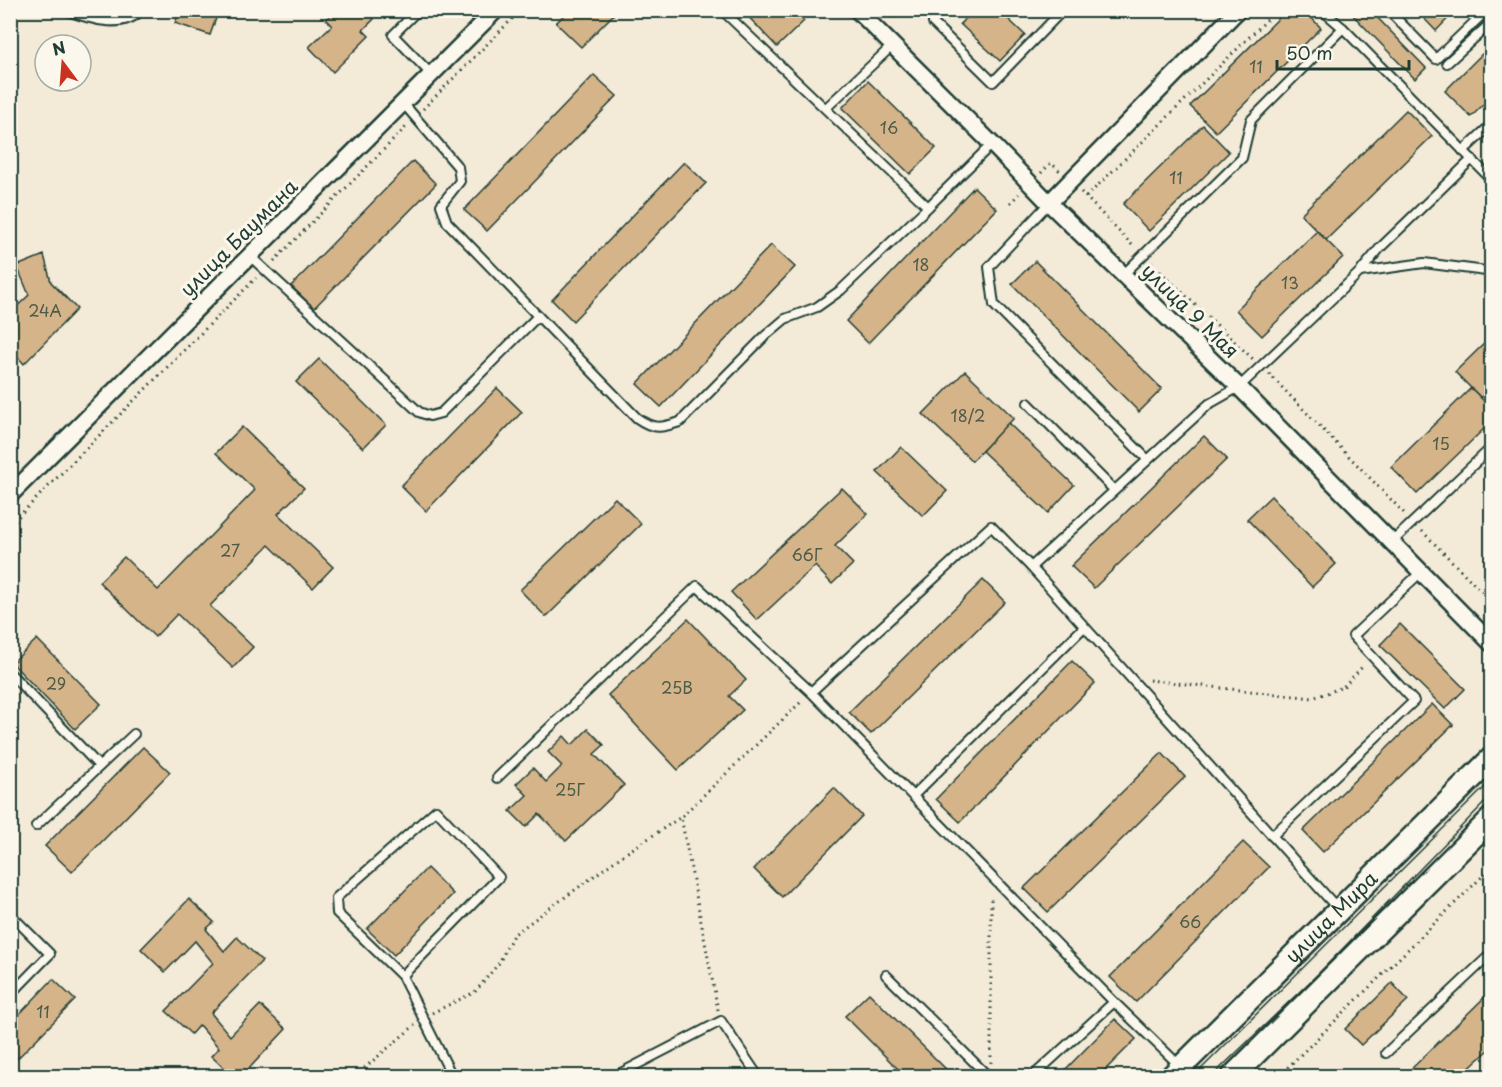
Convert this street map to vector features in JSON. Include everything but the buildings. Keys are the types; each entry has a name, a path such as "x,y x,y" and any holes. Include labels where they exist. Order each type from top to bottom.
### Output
{"main road":[{"name":"улица Мира","path":"1176,1072 1491,758"},
{"path":"1233,1077 1491,818"}],"street":[{"name":"улица Баумана","path":"10,495 496,10"},
{"name":"улица 9 Мая","path":"857,10 1048,203 1239,387 1491,644"},
{"path":"1048,203 1238,10"}],"lane":[{"path":"65,10 88,18 122,22 137,15 141,10"},
{"path":"418,10 393,35 431,74"},
{"path":"722,10 928,207"},
{"path":"937,10 933,23 993,82 1064,10"},
{"path":"1322,10 1343,28 1491,180"},
{"path":"1388,10 1436,59 1487,10"},
{"path":"1447,63 1491,22"},
{"path":"1123,274 1242,158 1251,120 1343,28"},
{"path":"826,108 892,46"},
{"path":"403,103 458,167 460,180 441,205 447,222 637,418 649,426 664,427 680,422 765,336 785,319 817,307 841,290 992,144"},
{"path":"1463,151 1491,124"},
{"path":"1031,567 1209,404 1239,387 1360,272 1380,248 1472,159"},
{"path":"1048,203 989,267 994,305 1147,459"},
{"path":"251,257 419,412 430,416 441,413 538,316"},
{"path":"1360,272 1424,263 1491,270"},
{"path":"1028,403 1114,490"},
{"path":"1391,543 1491,447"},
{"path":"811,692 991,526 1031,567 1339,910"},
{"path":"1272,836 1414,701 1353,636 1420,573"},
{"path":"497,778 697,586 811,692 1114,1002 1176,1072"},
{"path":"913,796 1084,627"},
{"path":"10,673 99,766"},
{"path":"36,826 134,734"},
{"path":"402,976 499,877 436,810 336,898 337,913 402,976 452,1077"},
{"path":"10,914 50,954 10,995"},
{"path":"1386,1053 1491,953"},
{"path":"886,975 988,1077"},
{"path":"1033,1077 1114,1002"},
{"path":"615,1077 721,1022 758,1077"}],"path":[{"path":"1277,10 1086,197 1142,255 1261,366 1491,602"},
{"path":"1130,678 1313,698 1343,687 1372,657"},
{"path":"355,1077 423,1018 475,992 499,963 513,935 623,855 681,817 811,692"},
{"path":"681,817 721,1022"},
{"path":"1279,1077 1491,867"},
{"path":"991,1065 992,876"}],"tram line":[{"path":"1194,1076 1492,780"},
{"path":"1212,1076 1320,972 1492,795"}]}
